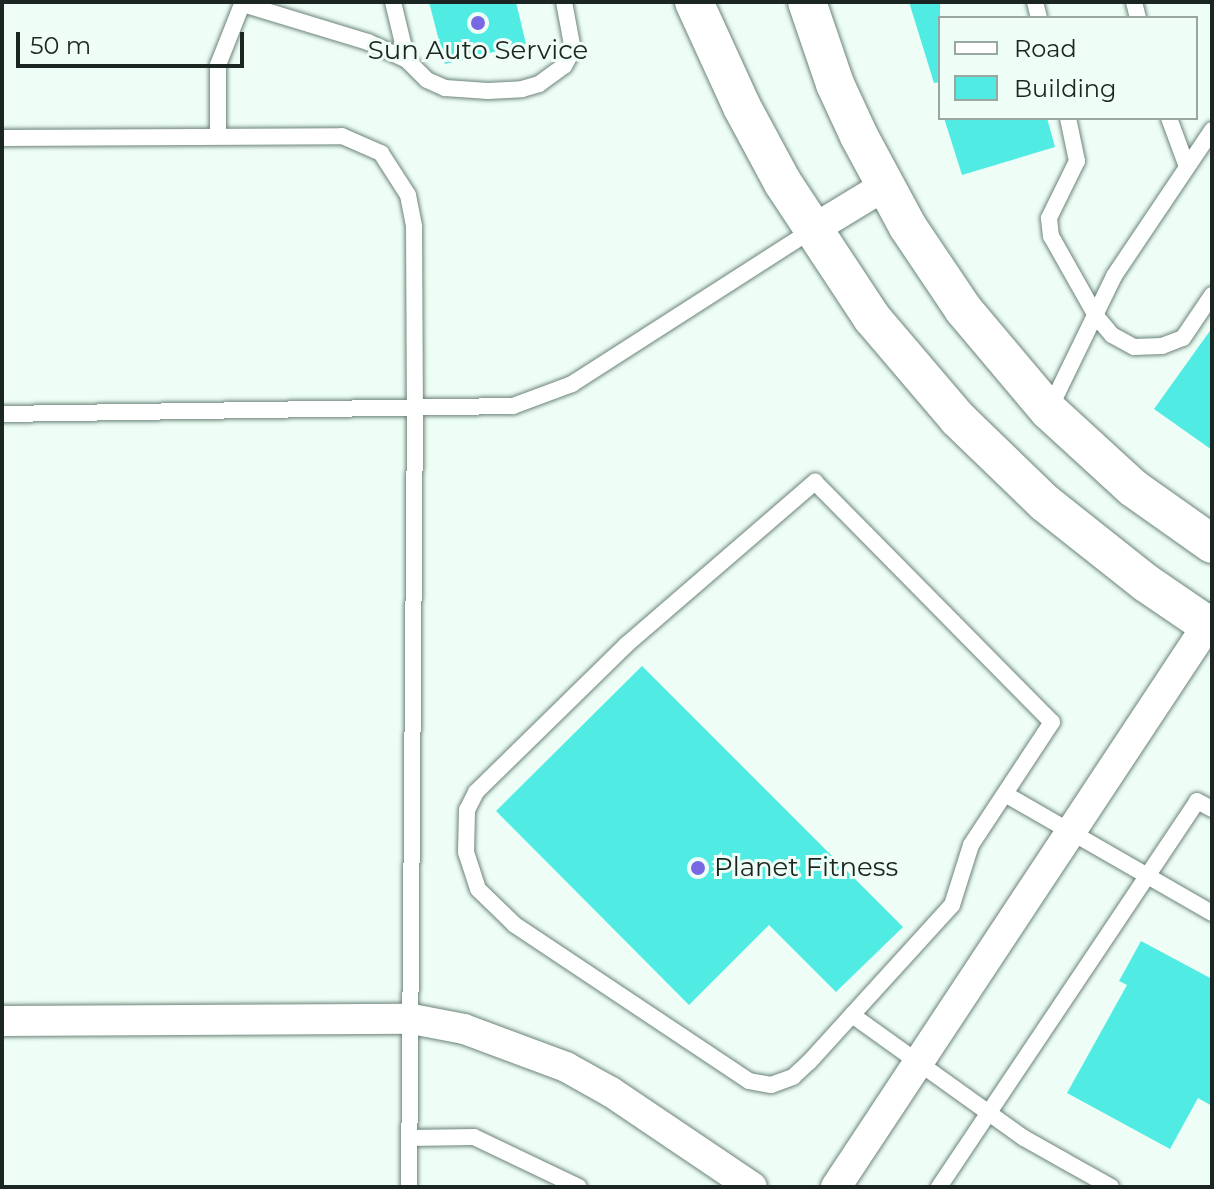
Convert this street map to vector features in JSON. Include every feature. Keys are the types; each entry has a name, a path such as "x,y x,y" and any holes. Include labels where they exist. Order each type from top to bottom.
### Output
{"street":[{"path":"694,2 742,107 812,230 872,318 958,419 1045,503 1146,583 1210,624 836,1187"},
{"path":"807,2 835,84 886,185 915,237 963,309 1049,411 1133,488 1212,544"},
{"path":"812,230 886,185"},
{"path":"2,1021 412,1019 464,1029 566,1067 611,1092 752,1187"}],"lane":[{"path":"393,2 407,60"},
{"path":"218,135 218,65 243,3 368,42 407,60 427,80 445,88 522,89 539,84 564,66 573,50 564,2"},
{"path":"1068,120 1077,161 1049,218 1051,236 1096,316 1112,335 1134,347 1162,346 1183,338 1212,295"},
{"path":"1170,120 1187,167"},
{"path":"1049,411 1114,276 1212,130"},
{"path":"2,138 342,136 381,153 400,178 408,195 414,227 415,409 409,1187"},
{"path":"2,414 513,406 551,394 630,349 812,230"},
{"path":"815,482 1052,722 1005,794 971,845 952,905 793,1077 771,1085 749,1081 514,924 478,889 466,852 467,810 476,792 626,645 815,482"},
{"path":"1005,794 1212,913"},
{"path":"939,1187 1197,801 1212,809"},
{"path":"852,1015 987,1113 1111,1187"},
{"path":"409,1138 474,1137 579,1187"}],"building":[{"name":"Sun Auto Service","path":"429,2 516,2 526,44 445,64"},
{"path":"909,2 940,2 938,82 934,83"},
{"path":"945,120 1048,120 1055,147 962,175"},
{"path":"1212,328 1212,450 1154,409"},
{"name":"Planet Fitness","path":"642,666 903,927 836,992 769,925 689,1005 496,811"},
{"path":"1141,941 1212,979 1212,1106 1198,1098 1170,1149 1067,1093 1127,985 1119,981"}],"place":[{"name":"Sun Auto Service","path":"478,23"},
{"name":"Planet Fitness","path":"698,868"}]}
